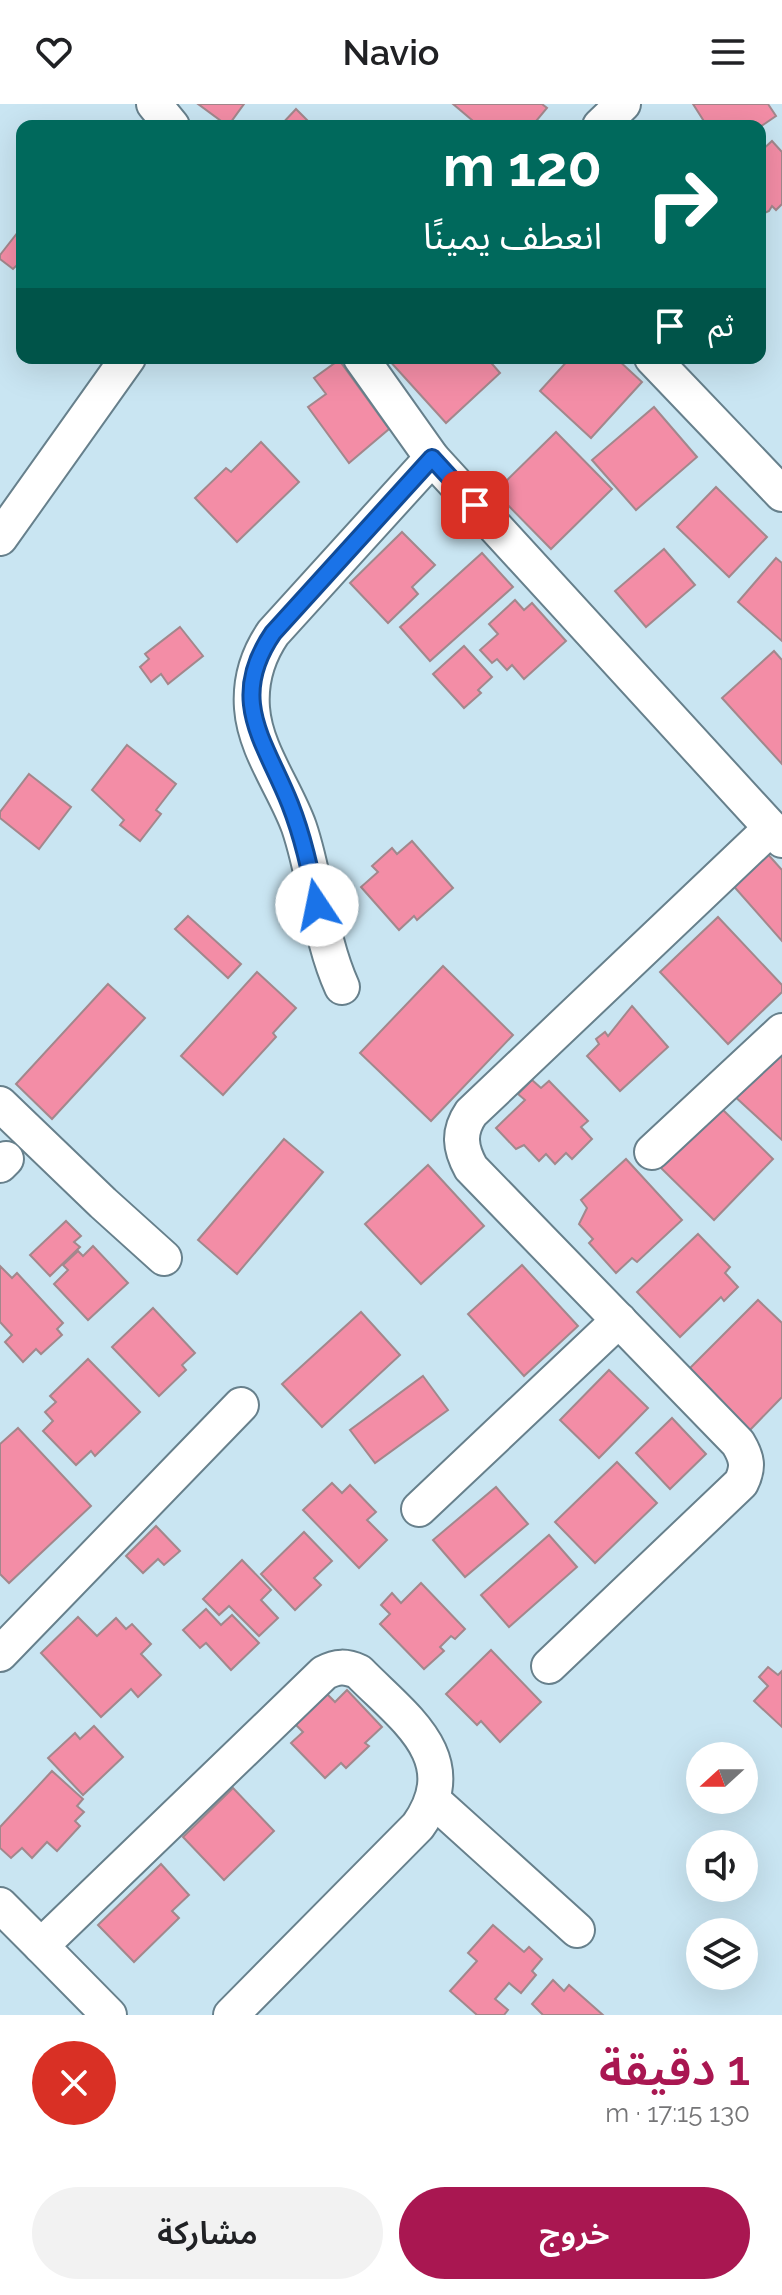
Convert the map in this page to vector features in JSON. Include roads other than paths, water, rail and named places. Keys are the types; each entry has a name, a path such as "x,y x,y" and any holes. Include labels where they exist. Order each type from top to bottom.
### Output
{"street":[{"path":"154,104 167,120"},
{"path":"606,120 623,104"},
{"path":"0,538 124,364"},
{"path":"365,364 432,458 777,834 471,1113 464,1123 463,1155 471,1168 738,1443 747,1466 741,1483 549,1666"},
{"path":"658,364 782,494"},
{"path":"342,987 323,932 299,829 255,728 252,688 262,648 273,633 432,458"},
{"path":"652,1152 782,1031"},
{"path":"0,1104 164,1258"},
{"path":"419,1509 619,1320"},
{"path":"0,1654 241,1405"},
{"path":"41,1946 324,1673 342,1667 359,1672 427,1745 436,1772 433,1800 418,1826 231,2015"},
{"path":"433,1800 577,1930"},
{"path":"0,1905 109,2015"}]}
